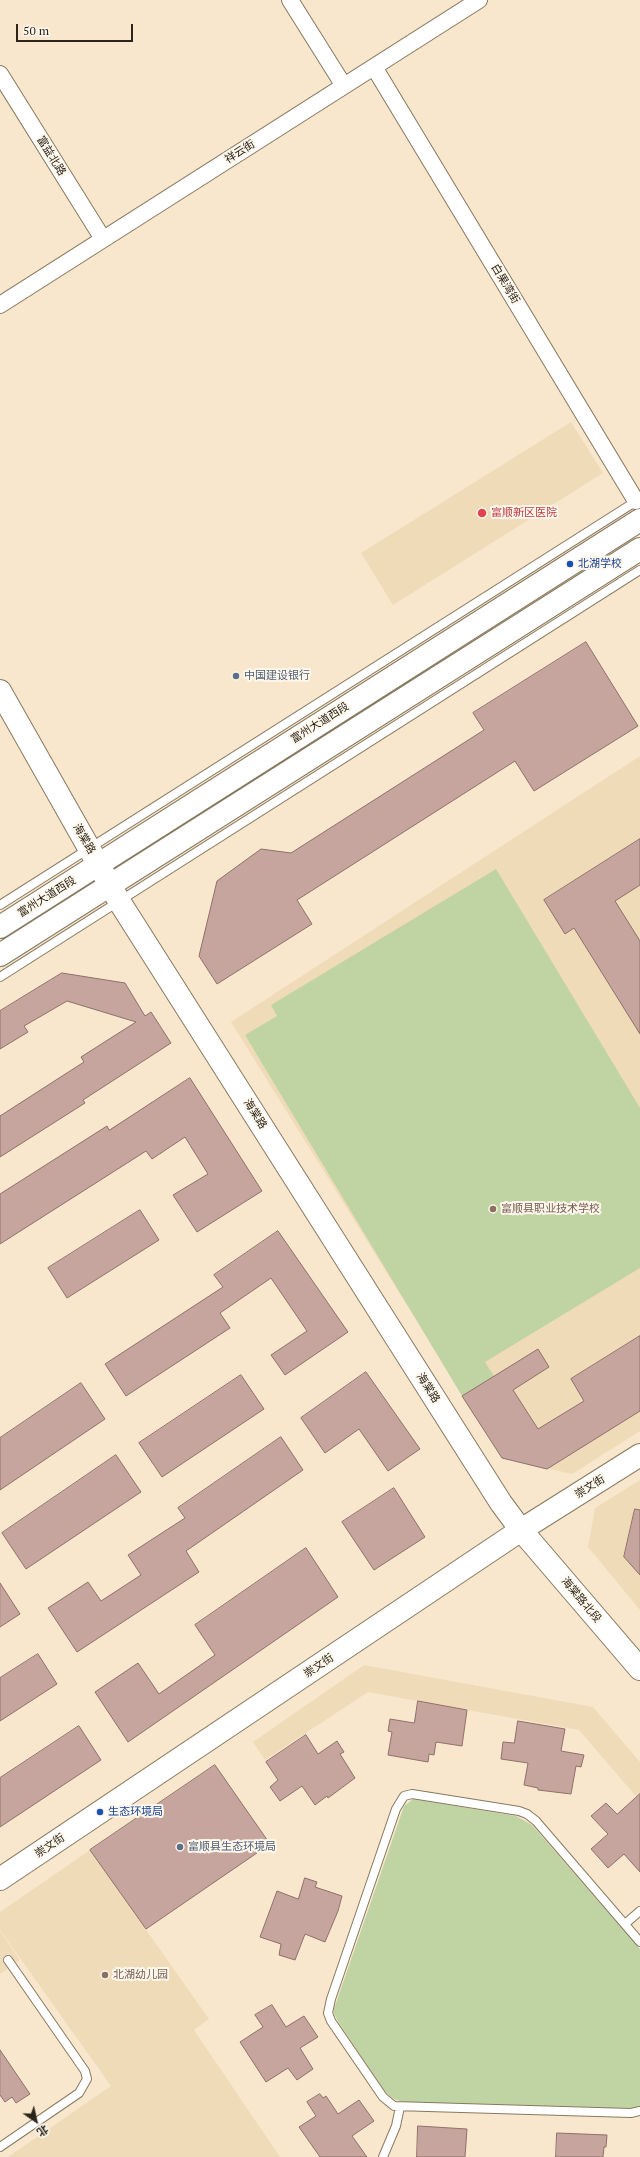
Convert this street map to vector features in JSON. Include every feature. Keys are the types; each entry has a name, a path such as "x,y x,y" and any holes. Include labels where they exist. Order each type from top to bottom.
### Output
{"street":[{"path":"290,0 344,86"},
{"name":"祥云街","path":"0,304 479,0"},
{"name":"白果湾街","path":"374,67 639,507"},
{"name":"富益北路","path":"0,74 103,239"},
{"name":"富州大道西段","path":"0,927 94,857 639,507"},
{"path":"0,955 115,893 640,548"},
{"name":"海棠路","path":"0,691 115,893 501,1503 521,1530"},
{"name":"崇文街","path":"0,1879 521,1530 640,1456"},
{"name":"海棠路北段","path":"521,1530 640,1670"}],"lane":[{"path":"0,977 115,893 640,570"},
{"path":"0,905 94,857"},
{"path":"640,1942 536,1821 527,1814 519,1811 421,1794 404,1796 396,1809 331,1999 328,2013 331,2021 383,2097 388,2102 400,2107 631,2113 640,2111"},
{"path":"625,1924 640,1911"},
{"path":"0,2147 79,2093 87,2079 85,2071 8,1960"},
{"path":"383,2157 396,2126 400,2107"}],"shaded area":[{"name":"富顺新区医院","path":"571,422 603,473 393,605 361,553"},
{"name":"富顺县职业技术学校","path":"640,756 640,1431 572,1474 502,1458 231,1022"},
{"path":"640,1480 640,1610 588,1547 595,1508"},
{"path":"364,1665 593,1707 640,1762 640,1801 579,1730 368,1692 265,1760 253,1742"},
{"path":"90,1850 209,2019 194,2030 280,2157 8,2157 111,2086 0,1930 0,1912"},
{"path":"0,1931 20,1960 0,1974"}],"green space":[{"name":"富顺县职业技术学校","path":"496,869 640,1108 640,1268 485,1362 494,1376 462,1396 245,1035 277,1016 271,1005"},
{"path":"413,1799 516,1816 532,1825 640,1949 640,2106 629,2109 403,2102 394,2099 385,2092 340,2025 334,2014 334,2009 404,1806"}],"building":[{"path":"586,642 638,726 534,791 515,761 297,900 312,924 217,984 199,956 217,881 261,849 291,853 484,730 473,713"},
{"path":"640,839 640,885 615,901 640,941 640,1034 574,928 565,934 544,900"},
{"path":"62,973 125,983 145,1016 151,1012 171,1043 83,1100 85,1103 0,1157 0,1116 84,1062 81,1057 136,1022 67,1001 24,1026 28,1032 0,1049 0,1011"},
{"path":"190,1078 262,1191 197,1232 173,1195 208,1174 185,1137 152,1159 146,1151 0,1244 0,1194 107,1126 109,1130"},
{"path":"140,1210 159,1240 67,1298 48,1268"},
{"path":"278,1231 348,1332 285,1375 271,1355 307,1331 271,1278 220,1313 230,1328 126,1396 105,1364 223,1287 214,1275"},
{"path":"640,1336 640,1411 547,1469 502,1458 462,1396 538,1349 549,1367 513,1390 538,1429 584,1401 571,1379"},
{"path":"366,1372 420,1449 388,1471 359,1429 325,1453 301,1418"},
{"path":"241,1375 264,1409 162,1477 139,1443"},
{"path":"81,1383 105,1419 0,1490 0,1438"},
{"path":"281,1437 303,1470 186,1551 199,1572 77,1652 48,1608 88,1582 101,1601 141,1575 128,1555 185,1518 178,1508"},
{"path":"116,1455 141,1492 26,1569 2,1533"},
{"path":"394,1488 425,1537 374,1570 342,1522"},
{"path":"635,1509 640,1510 640,1575 624,1557"},
{"path":"306,1548 338,1597 128,1742 95,1692 138,1663 159,1694 215,1655 195,1625"},
{"path":"0,1583 20,1614 0,1627"},
{"path":"38,1654 57,1684 0,1721 0,1678"},
{"path":"418,1701 467,1710 462,1746 436,1742 434,1755 429,1754 428,1762 388,1755 392,1732 388,1731 390,1719 414,1723"},
{"path":"518,1721 565,1729 561,1751 584,1755 581,1767 576,1766 571,1794 538,1790 538,1788 524,1785 528,1763 501,1759 503,1742 514,1743"},
{"path":"79,1726 101,1760 0,1827 0,1778"},
{"path":"306,1735 318,1754 337,1741 344,1752 340,1754 355,1778 328,1798 327,1796 315,1805 302,1786 280,1801 270,1787 278,1780 266,1762"},
{"name":"富顺县生态环境局","path":"215,1765 270,1844 146,1929 90,1850"},
{"path":"640,1794 640,1872 624,1854 608,1868 591,1849 608,1834 591,1816 606,1803 617,1814"},
{"path":"305,1878 317,1882 315,1887 342,1896 338,1911 325,1942 305,1934 295,1960 279,1955 281,1944 260,1937 277,1891 298,1899"},
{"path":"272,2005 286,2027 304,2016 318,2037 300,2048 313,2069 297,2080 288,2068 266,2082 240,2042 263,2027 255,2015"},
{"path":"0,2050 30,2094 16,2103 12,2097 5,2102 0,2095"},
{"path":"320,2094 323,2098 326,2096 338,2114 359,2100 374,2121 352,2136 367,2157 320,2157 299,2127 316,2116 307,2102"},
{"path":"418,2126 467,2129 465,2157 417,2157"},
{"path":"557,2133 607,2135 603,2157 556,2157"}],"place":[{"name":"富顺新区医院","path":"482,513"},
{"name":"北湖学校","path":"570,564"},
{"name":"中国建设银行","path":"236,676"},
{"name":"富顺县职业技术学校","path":"493,1209"},
{"name":"生态环境局","path":"100,1812"},
{"name":"富顺县生态环境局","path":"180,1847"},
{"name":"北湖幼儿园","path":"105,1975"}]}
